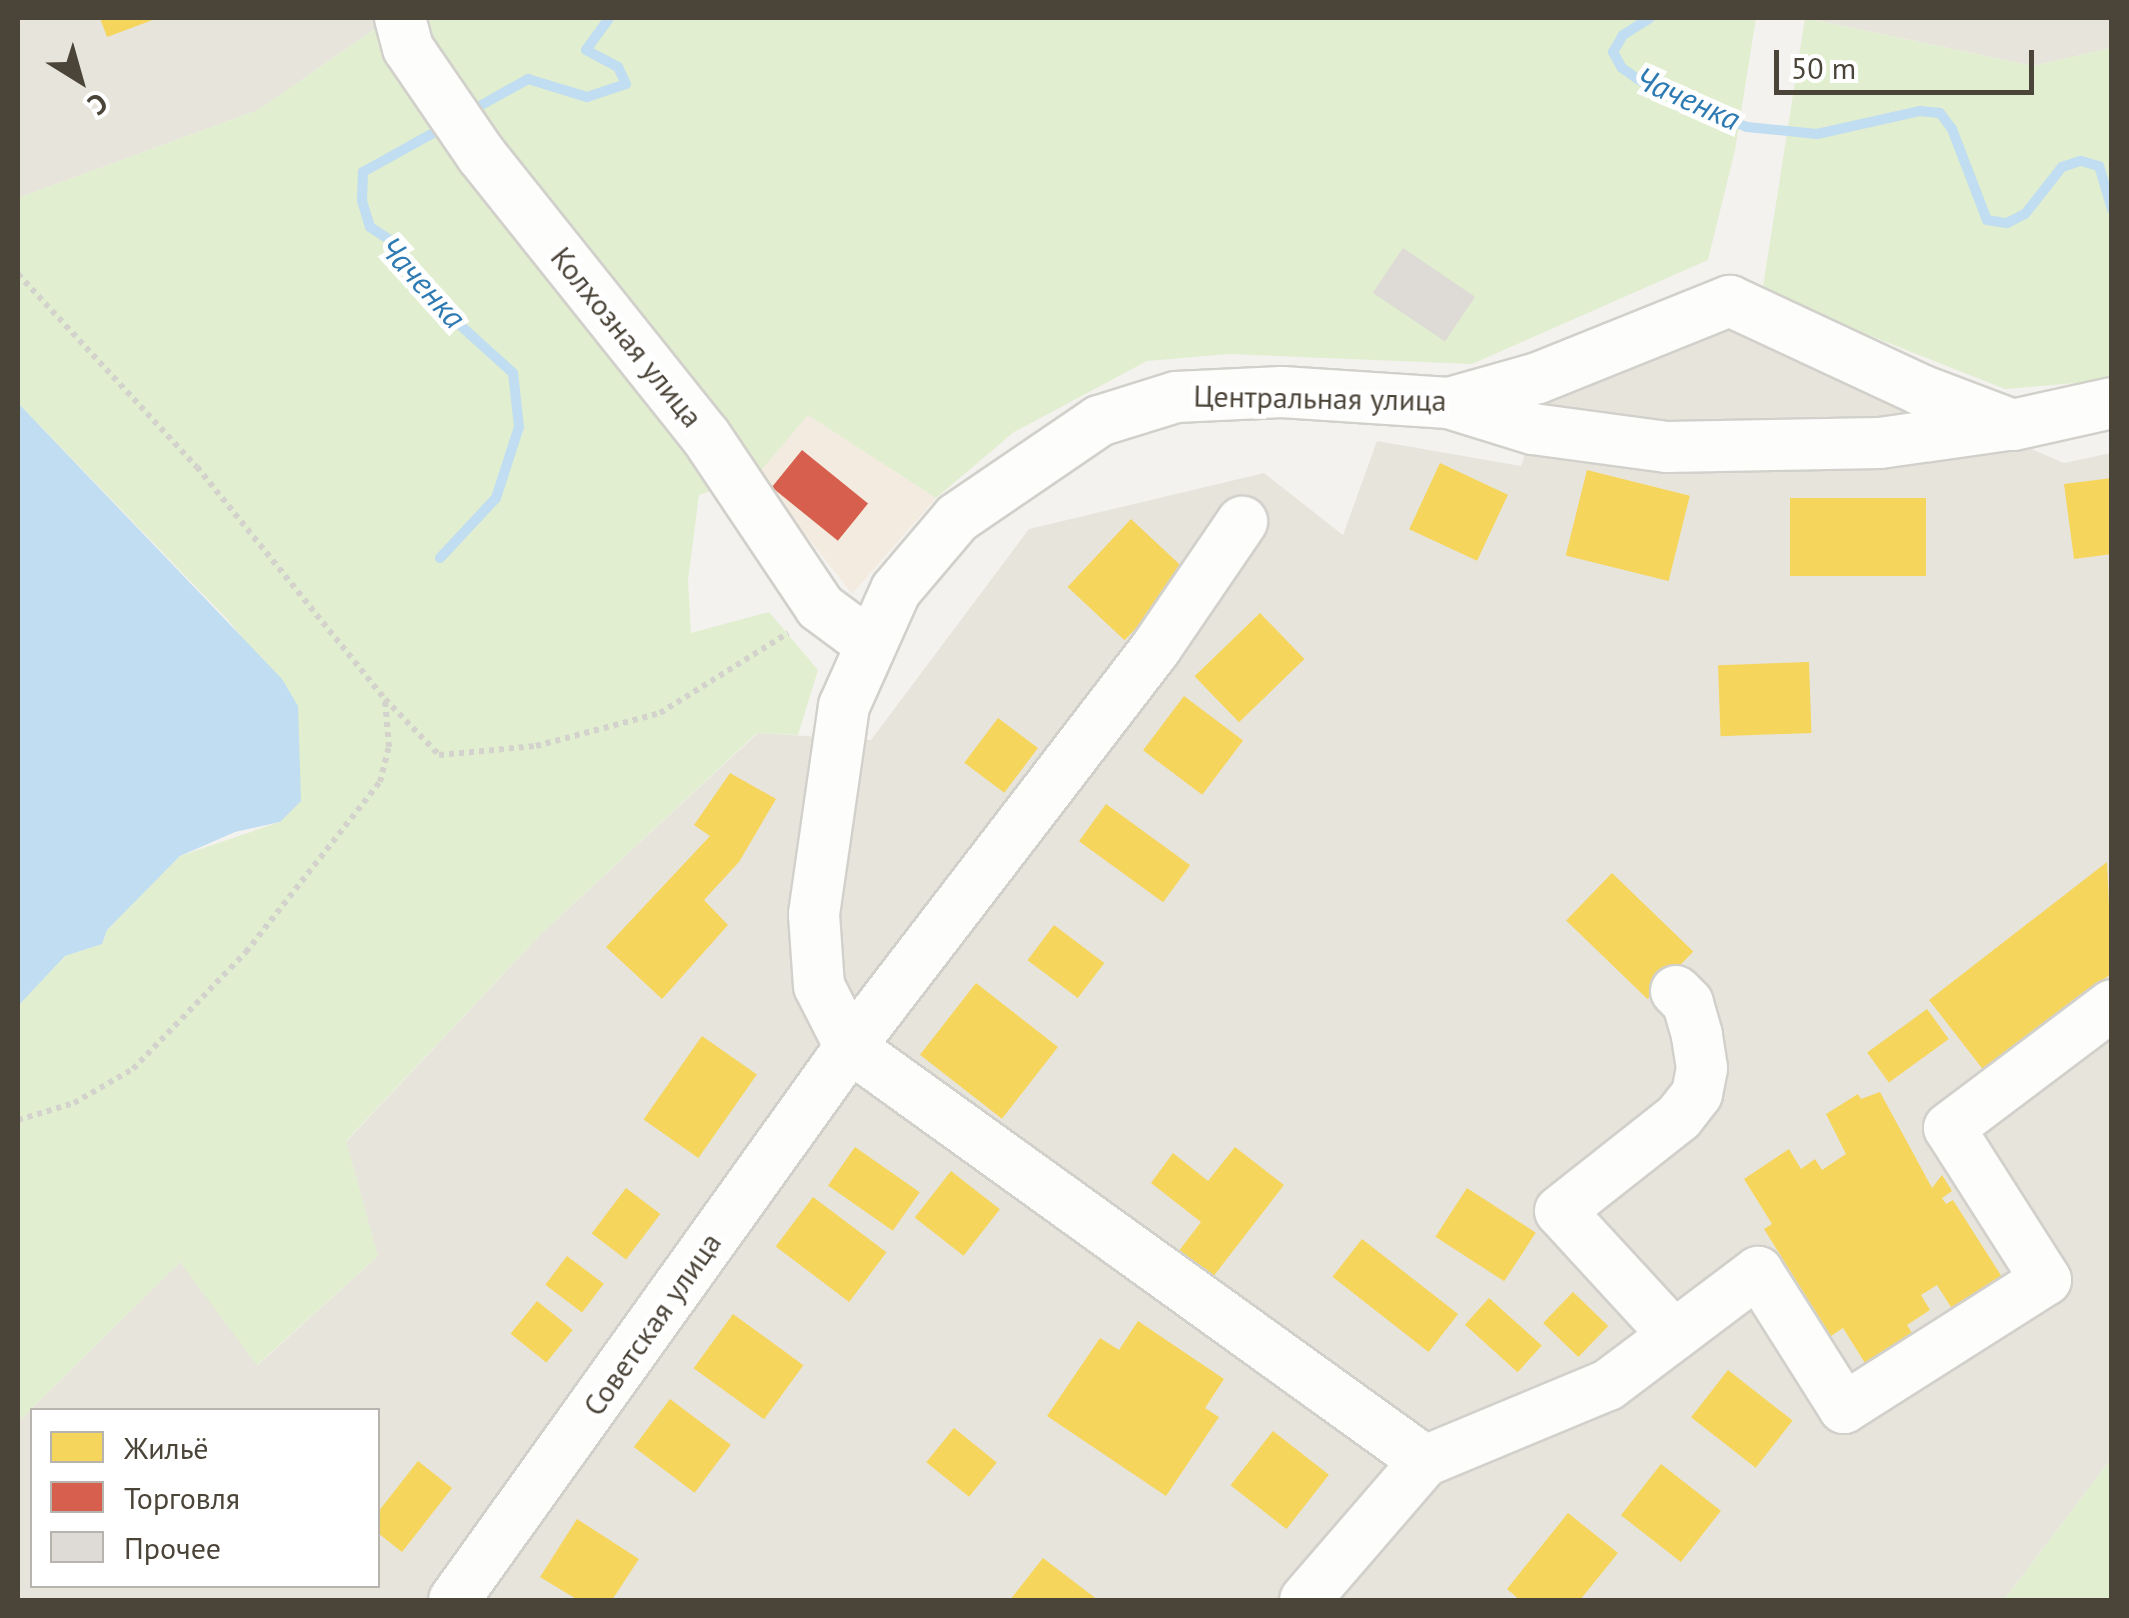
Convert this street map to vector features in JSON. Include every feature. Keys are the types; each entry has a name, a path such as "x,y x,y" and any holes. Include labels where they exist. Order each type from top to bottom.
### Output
{"street":[{"name":"Колхозная улица","path":"404,33 482,156 706,436 820,607 870,644"},
{"name":"Центральная улица","path":"850,1047 819,986 814,914 844,706 896,590 958,518 1099,421 1193,396 1282,392 1449,403 1538,378 1730,301 1921,390 2013,424"},
{"path":"1449,403 1533,428 1667,447 1880,443 2013,424 2112,403"},
{"name":"Советская улица","path":"454,1600 850,1047 1156,648 1242,522"},
{"path":"1674,1335 1560,1211 1679,1117 1697,1094 1702,1068 1697,1035 1688,1003 1676,991"},
{"path":"1305,1600 1425,1462 1608,1385 1758,1272 1844,1408 2046,1280 1949,1128 2112,1005"},
{"path":"850,1047 1425,1462"}],"path":[{"path":"18,274 197,466 385,699 439,754 536,746 660,712 760,656 820,607"},
{"path":"18,1120 74,1104 132,1069 246,952 380,782 389,747 385,699"}],"shaded area":[{"path":"18,18 391,18 258,110 18,198"},
{"path":"1806,18 2111,18 2111,48 2033,66"},
{"path":"1727,318 2064,463 2111,453 2111,1459 2004,1600 18,1600 18,1422 30,1410 30,1588 380,1588 380,1408 32,1408 181,1261 258,1365 378,1256 346,1142 540,935 758,733 871,740 1029,529 1264,473 1343,535 1377,441 1521,466 1541,405"},
{"path":"808,415 936,498 852,594 758,474"}],"green space":[{"path":"391,18 1756,18 1735,150 1708,260 1472,364 1229,354 1147,361 1014,432 936,498 808,415 758,474 699,495 688,580 691,633 769,612 818,670 798,735 757,733 540,935 346,1141 378,1256 257,1365 180,1262 18,1422 18,1006 65,956 102,944 107,930 180,856 280,822 297,768 298,706 227,619 18,403 18,198 258,110"},
{"path":"1805,18 2033,66 2111,48 2111,380 2005,389 1762,293"},
{"path":"2111,1459 2111,1600 2004,1600"}],"water":[{"path":"18,403 282,679 298,706 301,801 280,822 235,832 180,856 107,930 102,944 65,956 18,1006"}],"building: Жильё":[{"path":"100,18 158,18 107,37"},
{"path":"1440,463 1508,495 1477,561 1409,529"},
{"path":"1587,470 1690,496 1669,581 1566,555"},
{"path":"2112,478 2112,554 2074,559 2064,484"},
{"path":"1790,498 1926,498 1926,576 1790,576"},
{"path":"1131,519 1188,572 1125,640 1068,587"},
{"path":"1260,613 1304,659 1239,722 1195,676"},
{"path":"1809,662 1811,733 1721,736 1718,665"},
{"path":"1184,696 1243,741 1202,795 1143,750"},
{"path":"998,718 1038,748 1004,793 964,763"},
{"path":"730,773 776,799 739,862 704,900 728,925 662,999 606,947 710,836 694,825"},
{"path":"1106,804 1190,865 1163,902 1079,841"},
{"path":"2107,862 2112,973 1985,1072 1929,1000"},
{"path":"1612,873 1693,951 1647,999 1566,920"},
{"path":"1054,925 1104,963 1078,998 1028,960"},
{"path":"976,983 1058,1047 1002,1119 920,1055"},
{"path":"1927,1009 1949,1039 1889,1082 1867,1052"},
{"path":"702,1036 757,1074 698,1158 643,1120"},
{"path":"1880,1092 1932,1188 1942,1175 1952,1191 1942,1198 1946,1204 1953,1200 2002,1277 1956,1315 1937,1285 1921,1295 1930,1310 1907,1325 1917,1341 1870,1371 1843,1328 1831,1336 1764,1229 1772,1224 1744,1179 1789,1149 1801,1169 1815,1159 1822,1170 1846,1154 1826,1114 1858,1094 1861,1099"},
{"path":"855,1147 920,1192 893,1231 828,1186"},
{"path":"1235,1147 1284,1185 1209,1282 1175,1256 1201,1222 1151,1183 1173,1153 1208,1181"},
{"path":"951,1171 1000,1209 964,1256 915,1217"},
{"path":"626,1188 660,1214 626,1259 592,1234"},
{"path":"1467,1188 1536,1233 1504,1281 1435,1237"},
{"path":"813,1197 886,1252 849,1302 776,1247"},
{"path":"1362,1239 1458,1314 1429,1352 1332,1277"},
{"path":"567,1256 604,1284 582,1312 545,1285"},
{"path":"1573,1292 1608,1326 1578,1357 1543,1323"},
{"path":"1489,1298 1542,1346 1518,1372 1465,1325"},
{"path":"537,1301 573,1330 546,1363 511,1334"},
{"path":"733,1314 803,1365 764,1419 694,1368"},
{"path":"1138,1321 1224,1379 1205,1408 1219,1417 1166,1496 1047,1416 1100,1338 1119,1350"},
{"path":"1728,1370 1793,1420 1756,1468 1691,1417"},
{"path":"670,1399 731,1445 695,1493 634,1447"},
{"path":"954,1428 997,1463 969,1497 926,1462"},
{"path":"1273,1431 1329,1475 1286,1529 1231,1485"},
{"path":"418,1461 452,1488 402,1552 380,1535 380,1509"},
{"path":"1661,1464 1721,1511 1681,1562 1621,1515"},
{"path":"1568,1513 1618,1553 1580,1600 1520,1600 1507,1589"},
{"path":"577,1519 639,1559 612,1600 578,1600 540,1577"},
{"path":"1043,1558 1098,1600 1010,1600"}],"building: Торговля":[{"path":"802,450 868,503 838,541 772,487"}],"building: Прочее":[{"path":"1403,248 1475,297 1445,341 1373,293"}],"waterway":[{"name":"Чаченка","path":"469,112 528,79 587,97 626,84 618,67 586,50 609,18"},
{"name":"Чаченка","path":"1650,18 1623,35 1613,52 1622,68 1649,87 1747,127 1817,134 1920,111 1940,113 1952,129 1987,220 2007,223 2025,214 2062,167 2081,161 2099,166 2112,209"},
{"name":"Чаченка","path":"440,558 496,498 519,427 513,373 431,299 393,242 370,227 362,200 363,172 446,126"}]}
